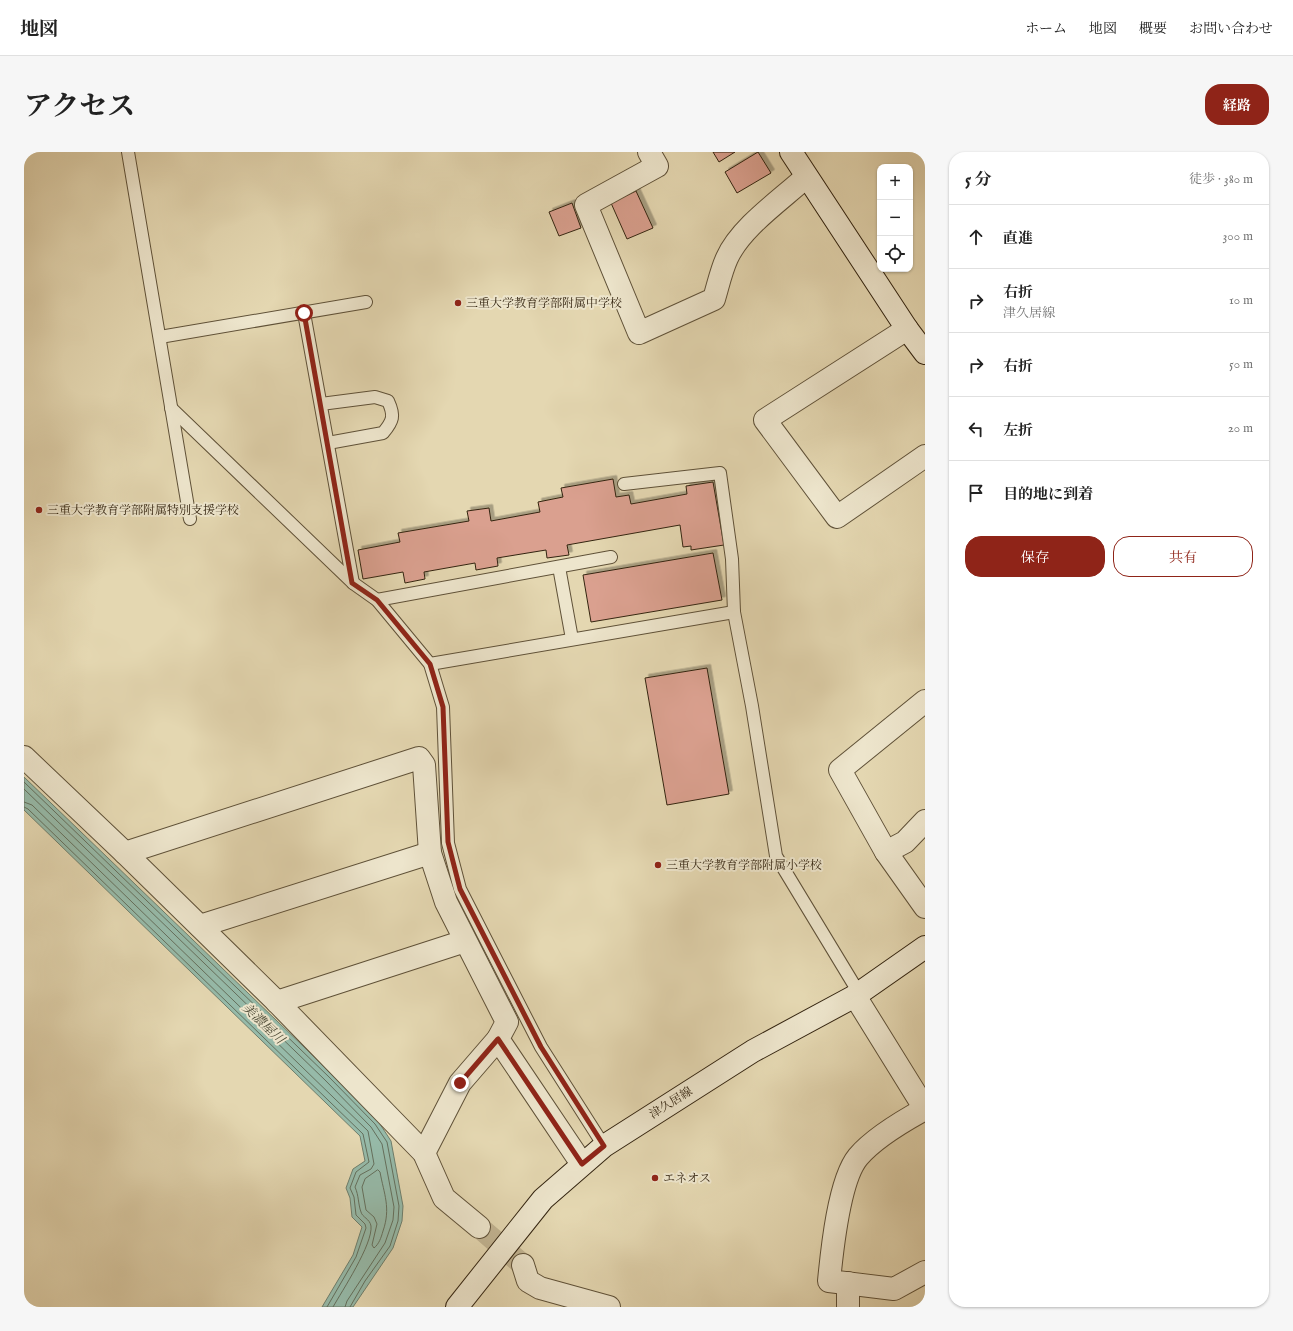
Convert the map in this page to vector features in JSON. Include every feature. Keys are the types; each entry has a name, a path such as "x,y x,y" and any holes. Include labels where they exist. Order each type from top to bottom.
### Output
{"street":[{"path":"649,152 657,166 586,205 639,333 714,299 727,259 732,249 757,221 806,177"},
{"path":"791,152 907,329 925,353"},
{"path":"907,329 765,420 837,517 925,456"},
{"path":"925,701 840,770 886,852 925,907"},
{"path":"24,757 125,853 277,1002 424,1153 444,1198 480,1226"},
{"path":"125,853 419,758 424,765 430,853 446,902 507,1022 498,1039 460,1083 424,1153"},
{"path":"886,852 905,842 925,821"},
{"path":"200,926 430,853"},
{"path":"277,1002 465,941"},
{"name":"津久居線","path":"457,1307 543,1199 604,1146 753,1052 857,994 925,947"},
{"path":"857,994 925,1109 903,1121 872,1145 858,1158 849,1174 839,1209 833,1242 830,1281 894,1289 925,1272"},
{"path":"498,1039 582,1164"},
{"path":"523,1265 528,1281 540,1288 609,1307"},
{"path":"848,1283 848,1307"}],"lane":[{"path":"128,152 190,519"},
{"path":"160,337 366,302"},
{"path":"304,313 352,583"},
{"path":"321,404 375,397 388,401 393,411 392,423 383,433 328,443"},
{"path":"171,408 352,583 377,600 430,664 443,707 448,842 460,889 541,1047 604,1146"},
{"path":"624,484 720,473 732,559 734,612 754,713 776,856 857,994"},
{"path":"377,600 611,557"},
{"path":"559,566 572,639"},
{"path":"430,664 734,612"}],"water":[{"name":"美濃屋川","path":"24,777 332,1074 378,1121 391,1141 403,1206 402,1221 393,1248 353,1307 322,1307 353,1255 362,1227 352,1217 350,1198 346,1188 353,1169 365,1161 360,1136 24,810"}],"building":[{"path":"713,152 735,152 719,162"},
{"path":"758,152 771,173 737,193 725,172"},
{"path":"636,191 653,228 627,239 611,203"},
{"path":"572,203 581,228 559,236 549,212"},
{"path":"613,479 616,497 629,495 631,504 687,494 686,486 713,482 724,545 691,550 691,546 683,547 680,525 567,545 569,555 547,558 546,550 497,558 498,566 476,570 475,563 424,572 425,579 405,583 403,572 363,579 358,550 400,542 398,533 469,521 467,511 489,508 491,521 540,512 538,502 563,497 561,488"},
{"path":"713,553 722,600 591,622 583,575"},
{"path":"707,668 729,794 667,805 645,678"}],"tunnel":[{"path":"479,1227 523,1265"}],"place":[{"name":"三重大学教育学部附属中学校","path":"458,303"},
{"name":"三重大学教育学部附属特別支援学校","path":"39,510"},
{"name":"三重大学教育学部附属小学校","path":"658,865"},
{"name":"エネオス","path":"655,1178"}],"route":[{"path":"304,313 352,583 377,600 430,664 443,707 448,842 460,889 541,1047 604,1146 582,1164 498,1039 460,1083"}]}
